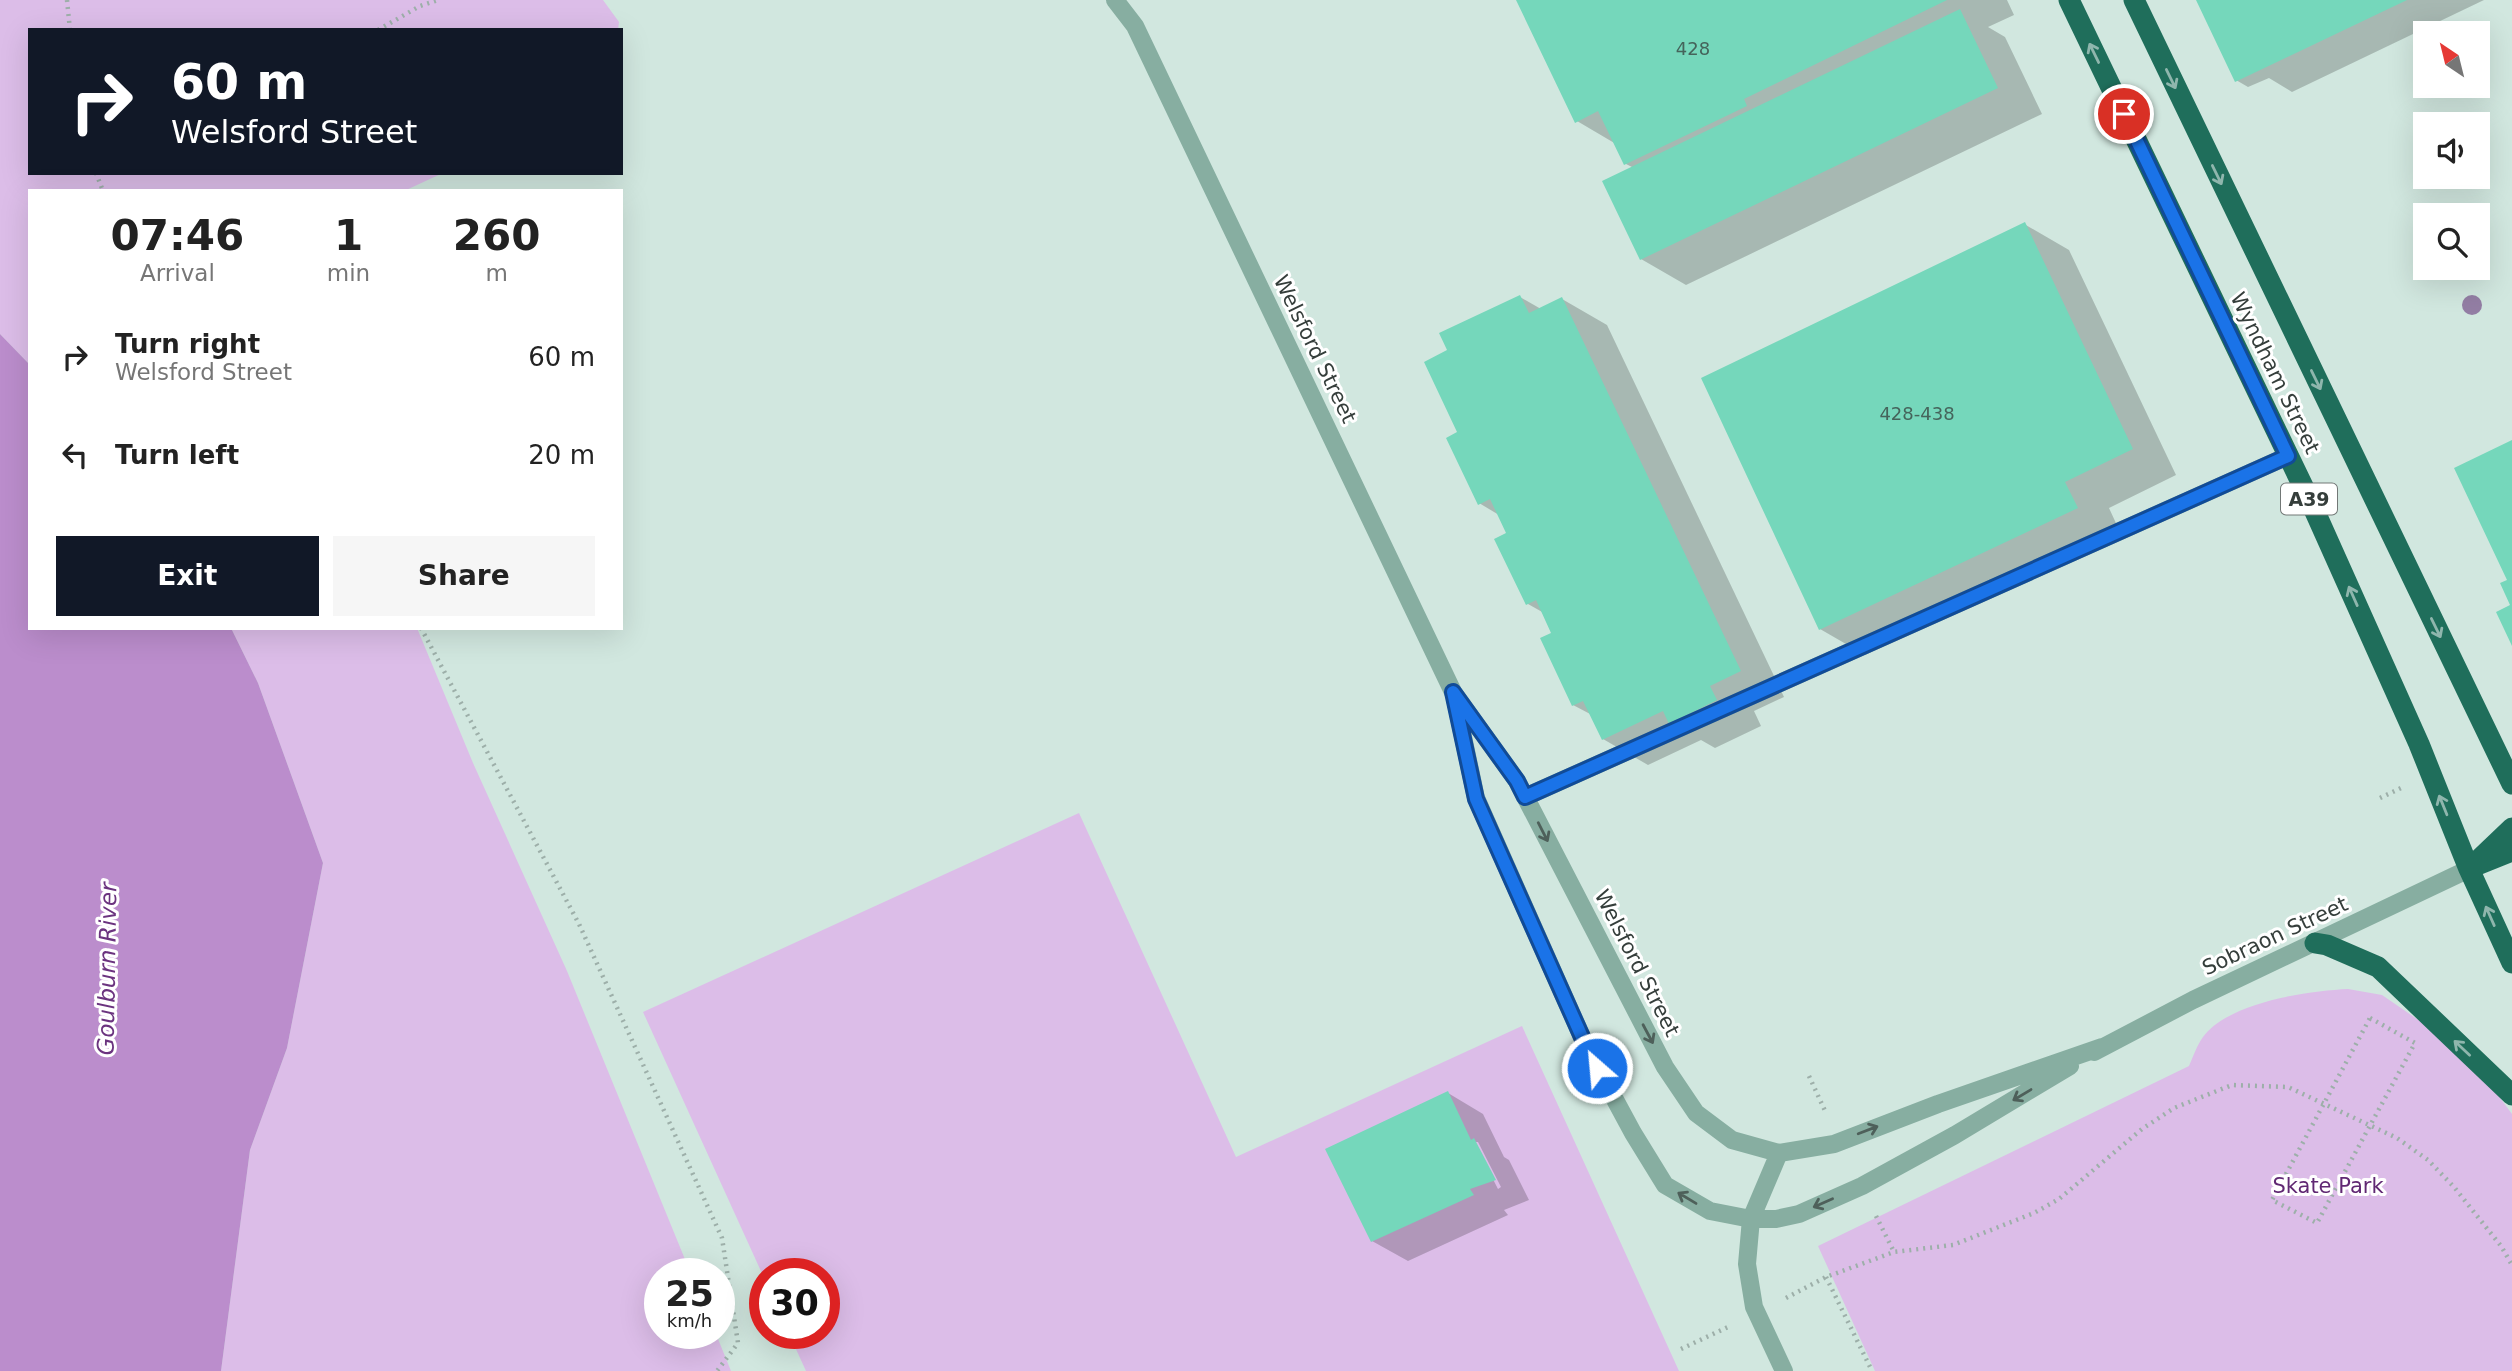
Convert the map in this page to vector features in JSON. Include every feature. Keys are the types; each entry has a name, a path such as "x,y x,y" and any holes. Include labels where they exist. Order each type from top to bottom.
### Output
{"highway":[{"name":"Wyndham Street","path":"2069,0 2312,505 2512,963"},
{"name":"Wyndham Street","path":"2134,0 2512,783"},
{"path":"2469,869 2512,828"},
{"path":"2469,869 2512,852"},
{"path":"2315,943 2327,945 2378,967 2512,1095"}],"street":[{"name":"Welsford Street","path":"1115,0 1135,26 1453,692 1517,781 1665,1068 1696,1113 1732,1140 1779,1153"},
{"name":"Welsford Street","path":"1130,0 1135,26"},
{"path":"1525,797 2288,456"},
{"name":"Welsford Street","path":"1453,692 1476,799 1586,1046 1633,1133 1665,1185 1710,1211 1751,1219"},
{"name":"Sobraon Street","path":"1751,1219 1776,1219 1799,1214 1862,1186 1955,1135 2102,1047 2193,1000 2469,869"},
{"name":"Sobraon Street","path":"1779,1153 1834,1144 1938,1104 2102,1047"},
{"path":"1779,1153 1751,1219 1747,1264 1754,1307 1784,1371"}],"path":[{"path":"68,0 70,28"},
{"path":"382,28 420,6 438,0"},
{"path":"422,630 579,924 722,1238 738,1343 717,1371"},
{"path":"2370,1018 2415,1042 2372,1126 2317,1223 2272,1200 2370,1018"},
{"path":"1681,1349 1757,1314 1826,1277 1894,1252 1953,1245 2034,1213 2059,1199 2142,1129 2175,1108 2232,1085 2288,1087 2396,1138 2428,1160 2462,1196 2501,1246 2512,1265"},
{"path":"1826,1277 1872,1371"}],"green space":[{"path":"0,0 603,0 619,22 618,28 28,28 28,175 439,175 408,189 28,189 28,363 0,334"},
{"path":"232,630 418,630 473,763 567,971 684,1258 644,1258 644,1349 722,1349 731,1371 221,1371 250,1150 287,1048 323,863 258,683"},
{"path":"1079,813 1236,1157 1522,1026 1679,1371 806,1371 796,1349 840,1349 840,1258 755,1258 643,1012"},
{"name":"Skate Park","path":"2348,989 2382,995 2433,1030 2495,1091 2512,1114 2512,1371 1875,1371 1818,1246 2189,1066 2203,1037 2231,1015 2249,1007 2291,996"}],"water":[{"name":"Goulburn River","path":"0,334 28,363 28,630 232,630 258,683 323,863 287,1048 250,1150 221,1371 0,1371"}],"building":[{"path":"1516,0 1947,0 1744,99 1747,106 1624,165 1598,111 1575,123"},
{"path":"2196,0 2407,0 2235,82"},
{"path":"1960,9 1998,88 1640,260 1602,181"},
{"path":"2025,222 2133,449 2065,482 2078,508 1819,630 1701,378"},
{"path":"1520,295 1529,313 1562,297 1741,671 1710,686 1717,700 1669,724 1663,711 1602,740 1583,701 1572,706 1540,638 1551,633 1536,600 1526,605 1494,539 1506,533 1490,499 1478,505 1446,438 1457,432 1424,362 1447,350 1439,333"},
{"path":"2512,440 2512,646 2496,612 2510,605 2500,583 2507,580 2454,468"},
{"path":"1448,1091 1471,1140 1474,1138 1496,1180 1470,1189 1474,1195 1371,1242 1325,1149"}],"route":[{"path":"1597,1068 1476,799 1453,692 1517,781 1525,797 2288,456 2124,114"}]}
